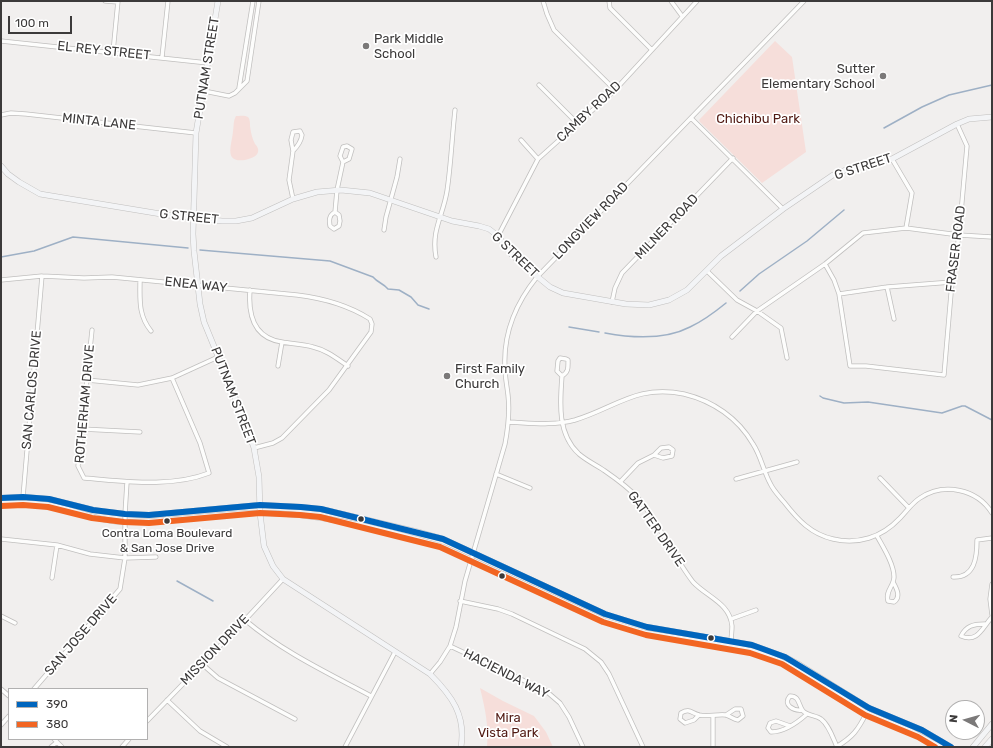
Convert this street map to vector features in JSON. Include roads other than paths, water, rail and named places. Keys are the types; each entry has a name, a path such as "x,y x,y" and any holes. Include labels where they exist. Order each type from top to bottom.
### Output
{"main road":[{"name":"PUTNAM STREET","path":"218,1 196,134 193,242 204,322 243,417 254,448 259,477 260,513 266,552 273,566 283,579 430,674 451,697 458,713 462,726 461,747"},
{"name":"G STREET","path":"1,166 14,178 40,194 193,218 222,221 241,220 258,215 293,199 317,192 337,190 365,192 391,199 459,223 483,227 498,236 511,254 536,277 550,287 563,293 637,305 659,303 676,297 687,290 721,256 833,175 848,169 870,166 892,159 957,124 969,120 992,117"},
{"path":"1,498 23,497 49,499 93,510 149,515 260,505 321,508 418,532 443,539 473,552 605,614 647,627 731,644 764,654 797,670 866,713 910,730 940,747"},
{"name":"SAN CARLOS DRIVE","path":"23,497 23,504"},
{"path":"1,503 42,504 97,518 125,522 260,513 306,515 351,523 423,541 443,547 605,621 645,633 731,644 752,645 784,657 800,665 869,708 922,730 951,747"},
{"path":"973,747 992,724"},
{"path":"985,747 992,738"}],"street":[{"path":"105,1 118,2 113,52"},
{"path":"162,58 168,1"},
{"path":"239,88 253,1"},
{"path":"204,92 229,96 235,93 247,81 259,1"},
{"path":"543,1 554,30 615,90"},
{"path":"609,1 610,8 652,50"},
{"path":"671,1 682,16"},
{"name":"CAMBY ROAD","path":"498,236 538,159 615,90 697,1"},
{"name":"LONGVIEW ROAD","path":"430,674 450,646 456,627 460,601 473,552 505,444 509,422 505,364 507,335 514,312 519,302 536,277 804,1"},
{"name":"EL REY STREET","path":"1,41 208,63"},
{"path":"539,85 577,123"},
{"path":"436,257 434,241 439,217 448,189 455,110"},
{"name":"MINTA LANE","path":"1,115 11,113 26,114 196,134"},
{"path":"691,118 733,158 783,210"},
{"name":"FRASER ROAD","path":"839,294 850,366 866,366 944,375 952,282 959,235 967,146 957,124"},
{"path":"293,151 301,141 302,134 300,131 293,132 291,135 293,151 289,180 293,199"},
{"path":"521,140 538,159"},
{"path":"335,212 337,190 343,162 340,156 341,150 347,146 352,149 351,155 349,159 343,162"},
{"name":"MILNER ROAD","path":"612,302 617,283 622,272 733,158"},
{"path":"384,230 400,159"},
{"path":"892,159 912,192 906,228"},
{"path":"732,337 757,310 825,264 863,233 906,228 959,235 992,237"},
{"path":"825,264 834,280 839,294 887,287 952,282"},
{"path":"707,271 737,300 757,310 781,328 787,358"},
{"name":"ENEA WAY","path":"1,280 42,276 84,278 112,277 310,296 339,304 370,319 373,327 370,335 348,366"},
{"name":"SAN CARLOS DRIVE","path":"23,497 42,276"},
{"path":"140,280 140,307 145,323 151,331"},
{"path":"887,287 894,319"},
{"path":"250,290 249,308 254,324 264,334 274,340 320,349 348,366 329,390 285,435 277,441 254,448"},
{"name":"ROTHERHAM DRIVE","path":"92,330 78,466 84,478 127,482"},
{"path":"278,366 282,342"},
{"path":"87,380 138,385 172,378 218,357"},
{"path":"563,358 568,360 568,371 562,376 557,371 558,361 563,358"},
{"name":"GATTER DRIVE","path":"562,376 561,407 562,422 566,436 578,452 621,481 643,504 693,582 721,604 727,610 730,619"},
{"path":"127,482 169,481 199,477 210,473 200,443 172,378"},
{"path":"509,422 538,424 562,422 579,418 621,400 637,395 662,392 685,395 711,404 725,412 736,422 753,444 771,486 793,515 815,533 828,538 847,541 877,536 894,524 920,498 942,490 958,490 978,497 992,513"},
{"path":"82,429 140,432"},
{"path":"621,481 638,463 654,455 660,448 669,447 673,450 672,456 665,458 654,455"},
{"path":"736,479 797,462"},
{"path":"496,474 530,488"},
{"path":"880,478 909,508"},
{"name":"SAN JOSE DRIVE","path":"35,688 120,589 125,558 127,482"},
{"path":"877,536 887,555 894,574 893,582 888,590 887,596 888,601 894,602 898,598 898,593 893,582"},
{"path":"953,577 964,576 968,573 975,559 977,540 992,538"},
{"path":"1,539 57,544 90,554 125,558 156,557"},
{"path":"52,578 57,544"},
{"name":"MISSION DRIVE","path":"148,720 283,579"},
{"path":"985,624 977,624 964,629 961,636 968,639 975,637 982,631 985,624 992,616 990,599 992,584"},
{"path":"460,601 505,612 585,649 601,662 609,674 643,747"},
{"path":"731,644 732,631 730,619 756,610"},
{"path":"1,616 15,623"},
{"path":"245,620 262,635 310,664 371,696"},
{"name":"HACIENDA WAY","path":"450,646 546,691 560,703 569,717 583,747"},
{"path":"345,747 395,652"},
{"path":"202,664 218,678 294,719"},
{"path":"802,710 799,700 792,696 787,698 789,706 821,719 828,728 836,747 852,736 869,708"},
{"path":"167,700 200,731 227,747"},
{"path":"698,715 694,720 685,723 680,719 681,713 686,710 692,711 698,715 726,715"},
{"path":"790,726 776,721 770,723 768,728 774,732 790,726 798,722 807,714"},
{"path":"713,716 713,747"},
{"path":"1,725 8,717"},
{"path":"51,747 55,740 62,747"}],"waterway":[{"path":"884,128 922,107 949,95 992,85"},
{"path":"740,291 759,274 807,241 844,210"},
{"path":"1,257 34,251 73,237 188,248"},
{"path":"200,250 330,261 373,277 388,289 399,290 411,297 418,305 429,309"},
{"path":"605,333 637,337 670,334 695,325 726,303"},
{"path":"569,327 599,332"},
{"path":"820,396 844,403 868,402 942,413 965,406 992,420"},
{"path":"177,581 213,601"}],"place":[{"name":"Park Middle School","path":"366,46"},
{"name":"Sutter Elementary School","path":"883,76"},
{"name":"First Family Church","path":"447,376"},
{"name":"Contra Loma Boulevard & San Jose Drive","path":"167,521"}],"park label":[{"name":"Chichibu Park","path":"758,119"},
{"name":"Mira Vista Park","path":"508,726"}]}
